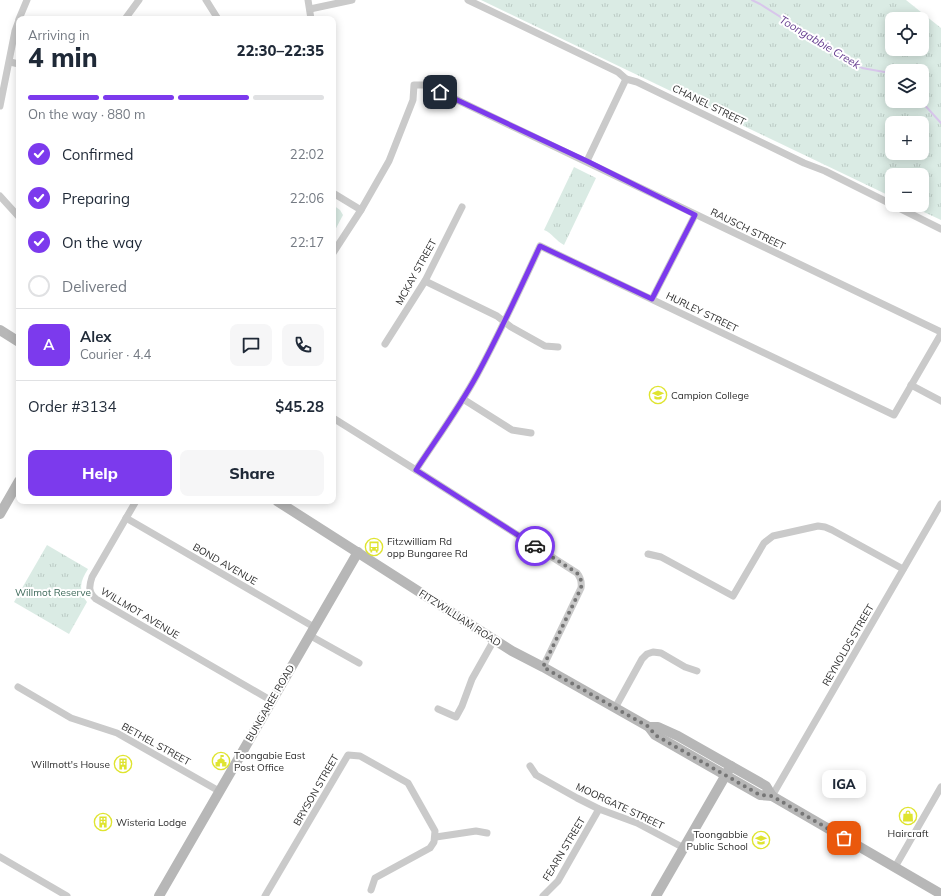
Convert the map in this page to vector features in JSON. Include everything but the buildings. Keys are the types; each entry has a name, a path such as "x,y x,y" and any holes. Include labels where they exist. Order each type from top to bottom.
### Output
{"main road":[{"path":"0,330 16,340"},
{"path":"0,514 16,486"},
{"name":"FITZWILLIAM ROAD","path":"282,504 512,651 649,727 655,735 760,795 772,796 941,894"},
{"name":"BUNGAREE ROAD","path":"159,896 358,552"},
{"name":"FITZWILLIAM ROAD","path":"649,727 658,727 678,736 766,786 772,796"},
{"path":"656,896 731,766"}],"street":[{"path":"21,16 27,0"},
{"path":"127,16 139,0"},
{"path":"206,0 216,16"},
{"path":"308,0 311,16"},
{"path":"310,9 352,0"},
{"name":"CHANEL STREET","path":"468,0 618,72 626,79 637,82 804,163 825,171 941,229"},
{"path":"0,106 16,28"},
{"path":"10,62 16,63"},
{"path":"587,161 626,79"},
{"name":"RAUSCH STREET","path":"336,248 389,161 413,100 414,85 426,85 587,161 695,215 941,333"},
{"path":"336,195 360,210"},
{"path":"0,196 16,214"},
{"name":"MCKAY STREET","path":"385,344 425,281 462,207"},
{"path":"652,299 695,215"},
{"name":"HURLEY STREET","path":"416,470 463,399 504,322 540,246 894,415 941,333"},
{"path":"425,281 497,316 511,327 545,346 558,347"},
{"path":"911,385 941,401"},
{"path":"463,399 512,430 530,433"},
{"path":"336,420 577,573 582,583 581,588 543,667"},
{"name":"WILLMOT AVENUE","path":"134,504 92,577 89,591 92,596 272,701"},
{"name":"REYNOLDS STREET","path":"772,796 941,504"},
{"name":"BOND AVENUE","path":"126,518 311,631 359,663"},
{"path":"648,554 661,557 733,596 764,543 768,539 780,534 818,526 832,530 903,569"},
{"path":"438,709 456,717 472,680 494,640"},
{"path":"615,708 642,659 647,654 653,652 661,653 685,667 697,670"},
{"name":"BETHEL STREET","path":"18,687 71,718 117,733 219,791"},
{"name":"BRYSON STREET","path":"265,896 348,755 360,756 408,783 435,831 436,837"},
{"name":"MOORGATE STREET","path":"530,766 536,774 577,798 599,809 637,823 684,848"},
{"path":"895,867 941,787"},
{"name":"FEARN STREET","path":"543,896 558,881 599,809"},
{"path":"371,890 375,878 430,848 436,837 476,831 487,833"},
{"path":"0,857 67,896"}],"green space":[{"path":"481,0 906,0 921,12 885,12 885,56 929,56 929,18 941,28 941,220 924,212 929,212 929,168 885,168 885,194"},
{"path":"574,167 596,178 564,245 544,230"},
{"path":"336,207 343,215 336,228"},
{"name":"Willmot Reserve","path":"47,545 88,569 81,586 82,594 87,602 69,634 14,602"}],"waterway":[{"name":"Toongabbie Creek","path":"752,0 862,68 885,72"},
{"name":"Toongabbie Creek","path":"927,108 941,123"}],"way so far":[{"path":"535,546 577,573 582,583 543,667 649,727 655,735 760,795 772,796 844,838"}],"place":[{"name":"Campion College","path":"658,395"},
{"name":"Fitzwilliam Rd opp Bungaree Rd","path":"374,547"},
{"name":"Toongabie East Post Office","path":"221,761"},
{"name":"Willmott's House","path":"123,764"},
{"name":"Haircraft","path":"908,816"},
{"name":"Wisteria Lodge","path":"103,822"},
{"name":"IGA","path":"844,838"},
{"name":"Toongabbie Public School","path":"761,840"}],"route":[{"path":"440,92 587,161 695,215 652,299 540,246 504,322 476,376 463,399 416,470 535,546"}]}
